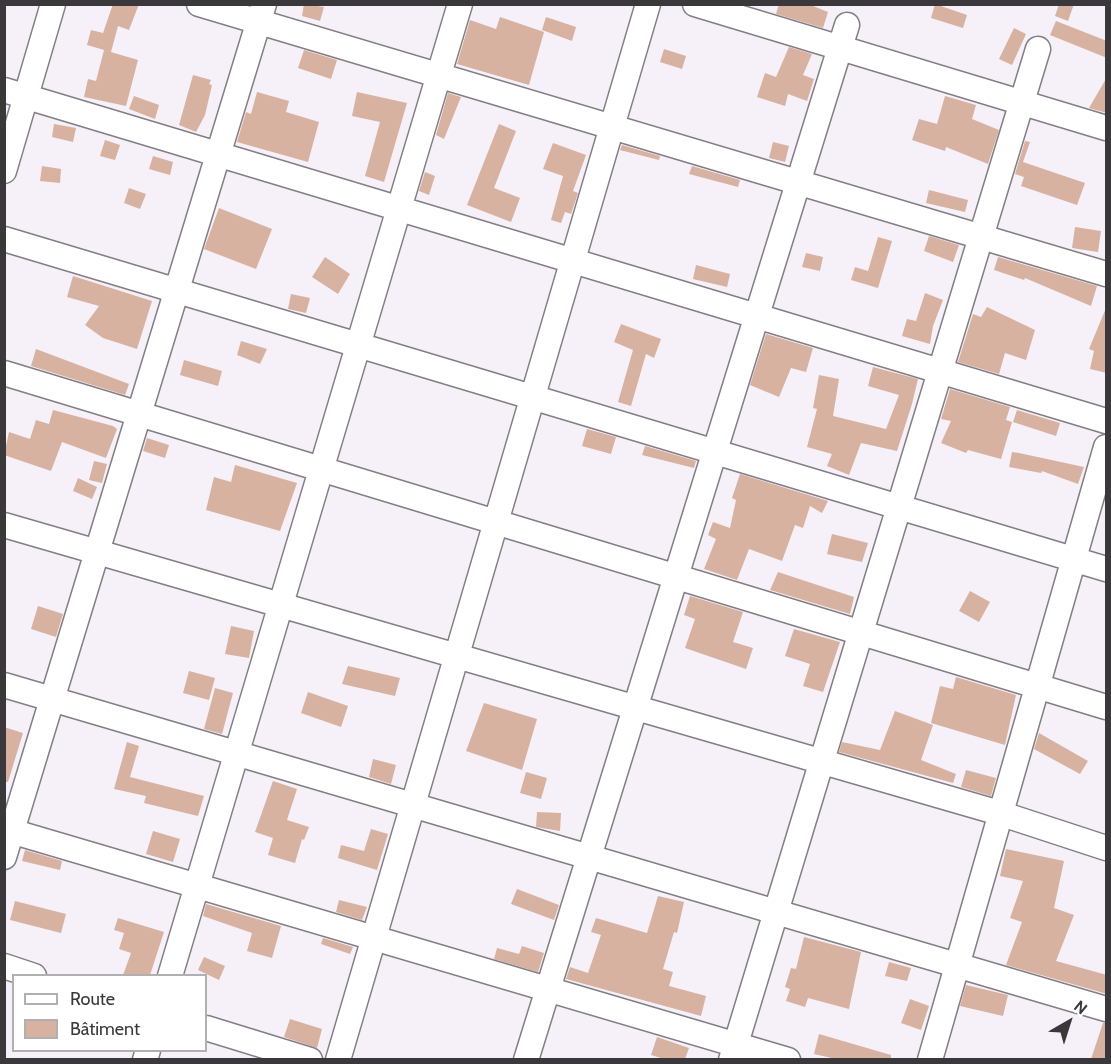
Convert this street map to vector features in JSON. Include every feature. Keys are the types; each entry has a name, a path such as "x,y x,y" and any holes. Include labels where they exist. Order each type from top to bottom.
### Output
{"street":[{"path":"4,171 15,93 53,4"},
{"path":"199,4 261,13 439,76 1107,274"},
{"path":"170,974 460,4"},
{"path":"338,1059 648,4"},
{"path":"695,4 1107,128"},
{"path":"4,857 8,830 52,699 261,13"},
{"path":"526,1059 847,25"},
{"path":"733,1052 1038,49"},
{"path":"15,93 1107,421"},
{"path":"4,239 1107,569"},
{"path":"4,373 1107,707"},
{"path":"930,1059 1107,447"},
{"path":"4,525 1001,813 1107,848"},
{"path":"4,685 1107,1009"},
{"path":"8,830 548,989 733,1052 788,1059"},
{"path":"4,966 31,974"},
{"path":"207,1028 310,1059"}],"building":[{"path":"113,4 139,4 129,30 118,26 111,52 87,45 91,30 103,33"},
{"path":"304,4 324,7 320,21 302,16"},
{"path":"779,4 808,4 828,12 823,28 776,14"},
{"path":"935,4 967,15 963,28 931,18"},
{"path":"1059,4 1074,4 1068,21 1055,16"},
{"path":"500,17 544,32 529,85 457,64 470,20 496,29"},
{"path":"546,17 576,27 572,41 542,30"},
{"path":"1056,21 1107,41 1107,58 1050,35"},
{"path":"1014,28 1026,34 1012,65 999,59"},
{"path":"789,47 812,54 803,75 814,79 807,101 788,94 785,106 757,97 765,73 776,77"},
{"path":"664,49 686,56 682,69 660,62"},
{"path":"104,50 138,60 126,106 84,97 88,79 96,81"},
{"path":"304,50 337,60 331,79 298,68"},
{"path":"193,75 211,80 209,84 212,85 205,115 196,132 179,125"},
{"path":"1107,77 1107,113 1089,108"},
{"path":"257,92 289,101 286,112 319,122 308,162 237,142 246,112 251,114"},
{"path":"357,92 407,103 384,182 365,176 380,122 352,116"},
{"path":"448,93 461,97 444,139 436,135"},
{"path":"134,96 159,105 155,119 129,109"},
{"path":"945,96 976,105 972,119 999,130 988,164 946,147 945,151 912,140 919,119 937,124"},
{"path":"54,124 76,128 73,142 52,137"},
{"path":"499,124 516,131 494,188 520,198 511,222 467,205"},
{"path":"105,140 120,145 115,160 100,156"},
{"path":"1025,141 1030,142 1023,162 1085,183 1077,205 1021,186 1024,177 1015,174"},
{"path":"773,142 789,146 785,162 769,158"},
{"path":"553,143 586,155 573,191 578,193 571,214 565,212 561,223 551,220 563,176 543,169"},
{"path":"622,145 660,156 659,160 620,150"},
{"path":"153,156 173,162 170,175 149,169"},
{"path":"42,166 61,169 60,183 40,181"},
{"path":"692,166 740,180 738,187 689,174"},
{"path":"425,172 435,176 429,195 419,191"},
{"path":"129,188 146,194 140,209 124,203"},
{"path":"929,190 968,200 965,212 926,203"},
{"path":"219,208 272,229 256,269 204,249"},
{"path":"1075,227 1101,231 1098,252 1072,248"},
{"path":"929,236 959,245 953,262 924,251"},
{"path":"878,237 892,241 878,288 851,280 855,267 868,271"},
{"path":"806,253 823,257 820,271 802,267"},
{"path":"325,257 350,274 338,294 312,277"},
{"path":"998,257 1097,286 1091,306 1025,278 1024,280 994,270"},
{"path":"696,265 730,274 727,287 693,279"},
{"path":"73,276 152,301 137,349 103,338 85,325 99,306 67,297"},
{"path":"925,293 943,300 933,326 930,344 902,336 907,319 916,321"},
{"path":"291,294 310,298 306,313 288,309"},
{"path":"987,307 1035,330 1026,360 1005,353 999,374 958,362 973,314 981,317"},
{"path":"1106,308 1107,373 1090,369 1094,351 1089,349"},
{"path":"621,324 661,339 654,358 646,354 631,406 618,402 633,350 614,342"},
{"path":"766,334 813,348 806,372 791,368 779,397 750,385"},
{"path":"241,341 267,349 260,364 237,355"},
{"path":"36,349 129,384 125,395 31,366"},
{"path":"184,360 222,371 218,386 180,375"},
{"path":"873,367 918,379 897,451 861,443 849,475 827,466 832,454 807,447 817,409 813,408 819,375 839,379 833,416 886,429 899,395 868,386"},
{"path":"950,389 1010,407 1006,420 1012,422 1001,459 968,450 966,453 941,443 951,421 941,419"},
{"path":"53,410 117,429 106,458 62,442 51,471 4,455 9,432 30,439 36,420 49,424"},
{"path":"1017,410 1060,423 1056,436 1013,422"},
{"path":"587,429 616,437 611,454 582,446"},
{"path":"147,438 169,445 165,458 143,451"},
{"path":"645,446 696,461 694,468 642,455"},
{"path":"1012,452 1084,467 1078,484 1042,471 1041,473 1009,467"},
{"path":"94,461 107,464 102,483 89,480"},
{"path":"235,465 297,483 280,531 206,510 214,477 231,482"},
{"path":"740,474 828,501 822,513 810,506 803,528 795,525 782,561 749,549 737,580 704,569 716,539 708,535 713,522 730,528 736,500 732,498"},
{"path":"78,478 97,487 92,499 73,491"},
{"path":"832,534 868,543 862,562 827,554"},
{"path":"778,572 854,597 850,614 770,590"},
{"path":"970,591 990,602 979,622 959,611"},
{"path":"690,596 743,612 733,642 753,648 746,669 685,648 695,619 684,615"},
{"path":"38,606 63,614 56,637 31,629"},
{"path":"231,626 254,631 249,658 225,654"},
{"path":"794,629 840,642 823,692 803,686 810,664 785,656"},
{"path":"348,666 400,678 395,696 342,684"},
{"path":"189,671 215,678 209,700 183,693"},
{"path":"956,677 1016,695 1005,745 931,723 940,686 953,689"},
{"path":"215,688 233,693 222,734 204,729"},
{"path":"308,692 348,706 341,727 301,713"},
{"path":"484,703 537,719 522,770 466,751"},
{"path":"895,711 933,725 921,760 956,774 953,783 839,752 842,742 880,750"},
{"path":"4,727 23,733 8,782 4,782"},
{"path":"1039,733 1088,761 1080,774 1034,749"},
{"path":"127,742 139,746 130,777 204,796 198,816 144,803 146,796 114,789"},
{"path":"373,759 396,765 391,784 369,777"},
{"path":"966,770 996,778 991,796 961,787"},
{"path":"526,772 547,778 541,799 520,793"},
{"path":"273,781 297,789 287,820 309,827 304,840 302,839 295,863 268,855 273,838 255,832"},
{"path":"537,812 561,813 560,831 536,827"},
{"path":"371,829 388,834 377,870 338,858 341,845 364,851"},
{"path":"153,831 180,839 173,862 146,854"},
{"path":"1006,849 1064,861 1054,908 1074,915 1056,961 1107,975 1107,994 1006,965 1022,922 1010,918 1023,881 1000,876"},
{"path":"25,850 62,861 60,870 22,861"},
{"path":"517,889 559,905 554,920 511,904"},
{"path":"658,896 684,902 677,933 674,932 663,969 673,972 669,986 706,996 701,1016 566,979 570,967 588,973 601,935 591,932 596,918 647,933"},
{"path":"339,900 367,907 362,920 336,912"},
{"path":"15,901 66,914 61,933 10,920"},
{"path":"206,904 281,926 272,958 247,951 252,933 203,916"},
{"path":"118,918 164,932 150,974 123,974 131,953 119,949 124,933 114,930"},
{"path":"804,937 861,952 849,1009 808,998 805,1007 786,1001 790,989 785,987 791,968 796,969"},
{"path":"323,938 353,947 350,954 321,944"},
{"path":"522,946 544,953 538,972 494,959 497,948 519,954"},
{"path":"204,957 225,966 219,980 198,970"},
{"path":"889,962 911,968 907,981 885,976"},
{"path":"966,985 1008,995 1003,1016 960,1006"},
{"path":"910,999 929,1006 921,1030 901,1023"},
{"path":"290,1019 322,1029 317,1048 284,1037"},
{"path":"1103,1023 1107,1023 1107,1059 1091,1059"},
{"path":"819,1034 891,1055 891,1059 836,1059 814,1054"},
{"path":"657,1037 689,1048 685,1059 664,1059 651,1055"}]}
